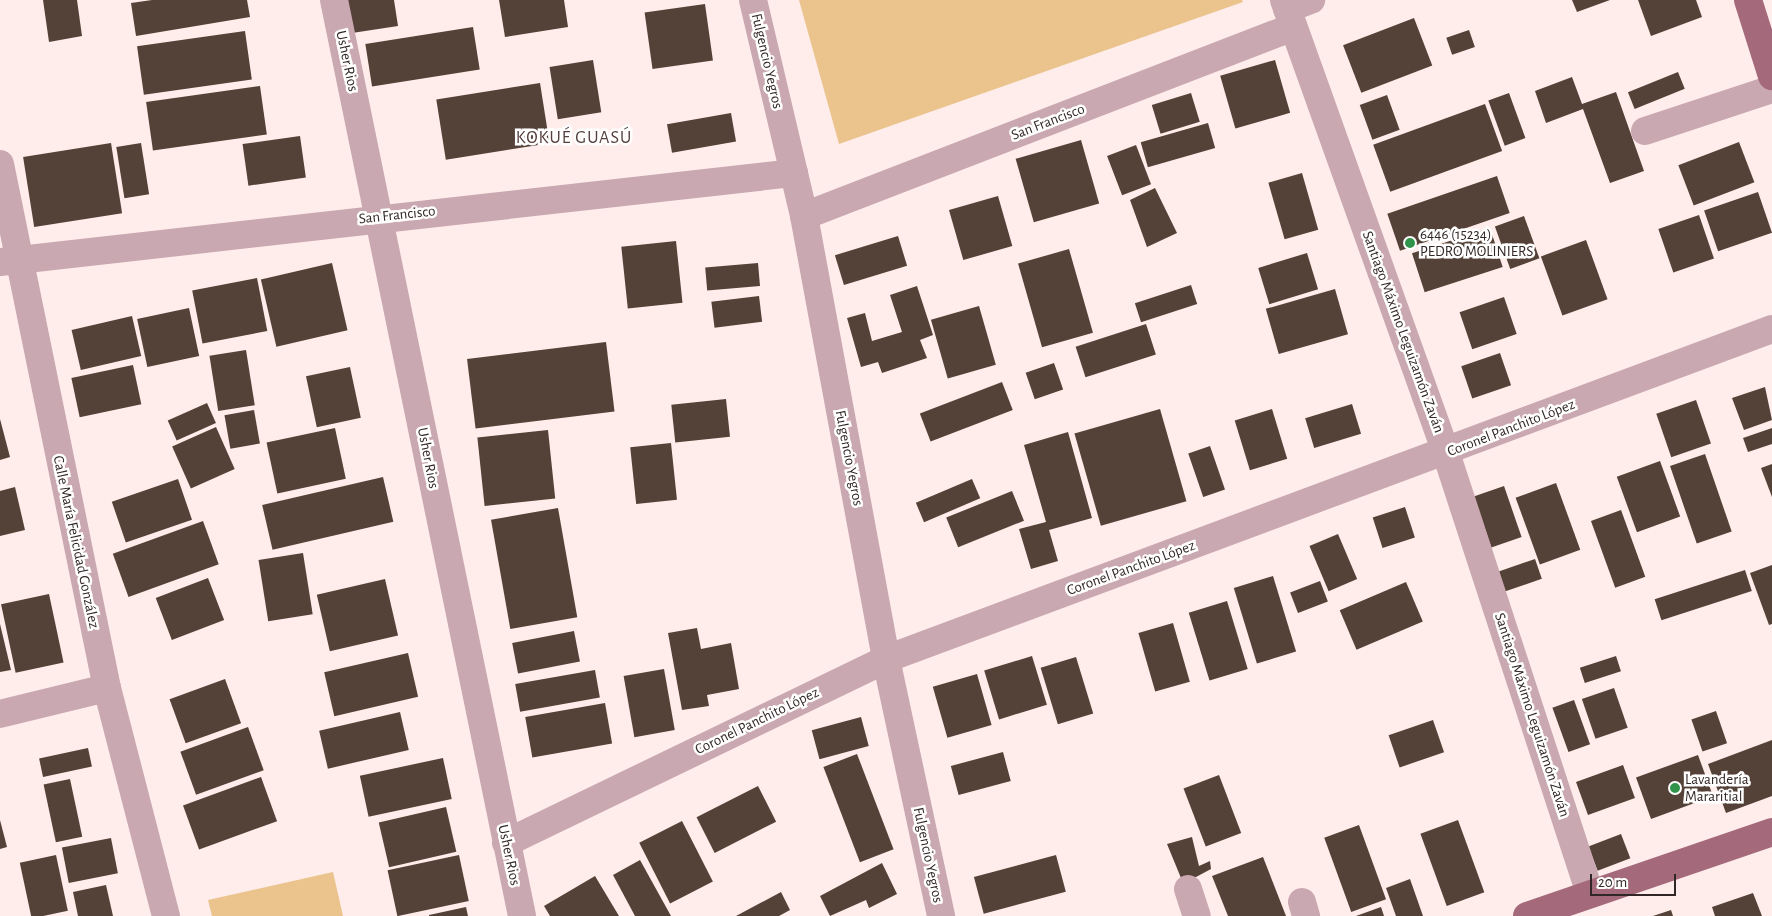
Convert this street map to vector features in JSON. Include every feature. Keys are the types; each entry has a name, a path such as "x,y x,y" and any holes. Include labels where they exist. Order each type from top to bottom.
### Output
{"main road":[{"path":"1748,0 1772,76"},
{"path":"1541,913 1590,893 1772,832"}],"street":[{"name":"Usher Rios","path":"334,0 380,216 522,916"},
{"name":"Fulgencio Yegros","path":"753,0 804,216 886,659 942,916"},
{"name":"San Francisco","path":"804,216 1294,9"},
{"name":"Santiago Máximo Leguizamón Zaván","path":"1294,9 1446,453 1590,893"},
{"path":"1645,132 1772,89"},
{"name":"Calle María Felicidad González","path":"0,164 9,260 107,688 166,916"},
{"name":"San Francisco","path":"9,260 380,216 794,173"},
{"name":"Coronel Panchito López","path":"506,843 886,659 1446,453 1772,329"},
{"path":"0,714 107,688"},
{"path":"1188,889 1197,916"}],"shaded area":[{"path":"799,0 1242,0 1243,2 839,144"},
{"path":"333,872 343,916 212,916 208,900"}],"building":[{"path":"43,0 77,0 82,36 49,42"},
{"path":"152,0 247,0 250,17 136,36 131,3"},
{"path":"347,0 394,0 398,26 352,33"},
{"path":"499,0 564,0 568,27 505,37"},
{"path":"1572,0 1610,0 1577,12"},
{"path":"1638,0 1696,0 1702,17 1651,36"},
{"path":"705,4 713,60 653,69 645,12"},
{"path":"1414,18 1432,66 1361,93 1343,45"},
{"path":"473,27 480,69 372,87 365,44"},
{"path":"1469,30 1475,47 1452,55 1446,38"},
{"path":"245,31 252,80 144,95 137,46"},
{"path":"593,60 601,112 558,119 550,67"},
{"path":"1275,60 1290,113 1235,129 1220,76"},
{"path":"1678,72 1685,89 1635,109 1628,92"},
{"path":"1572,77 1582,104 1616,92 1644,171 1610,183 1583,109 1546,123 1535,91"},
{"path":"540,83 550,143 446,160 436,99"},
{"path":"260,86 267,135 153,151 146,102"},
{"path":"1191,93 1200,122 1161,134 1152,105"},
{"path":"1509,93 1525,138 1505,146 1488,101"},
{"path":"1387,95 1400,130 1372,140 1360,105"},
{"path":"1485,104 1502,151 1390,192 1373,145"},
{"path":"731,113 736,142 672,153 667,124"},
{"path":"1208,123 1215,148 1148,167 1141,142"},
{"path":"300,136 306,178 248,186 243,144"},
{"path":"1081,140 1099,203 1034,222 1016,159"},
{"path":"1739,142 1754,182 1694,205 1678,165"},
{"path":"111,143 122,213 34,227 23,157"},
{"path":"141,143 149,194 124,198 116,147"},
{"path":"1136,145 1151,184 1122,195 1107,156"},
{"path":"1302,173 1318,230 1285,239 1268,183"},
{"path":"1497,176 1510,213 1400,251 1387,214"},
{"path":"1155,188 1177,233 1147,247 1130,200"},
{"path":"1758,192 1772,233 1718,251 1704,211"},
{"path":"998,196 1012,246 963,260 949,210"},
{"path":"1699,215 1714,258 1673,272 1658,229"},
{"path":"1524,216 1539,258 1510,269 1495,227"},
{"path":"1490,228 1503,267 1425,292 1412,253"},
{"path":"898,236 907,266 844,285 835,255"},
{"path":"1586,240 1608,299 1562,316 1541,256"},
{"path":"676,241 682,303 628,308 621,247"},
{"path":"1069,249 1093,333 1042,347 1018,264"},
{"path":"1307,253 1318,289 1269,304 1258,268"},
{"path":"332,263 348,330 276,347 261,279"},
{"path":"758,263 760,286 707,291 705,268"},
{"path":"257,278 267,331 203,344 192,291"},
{"path":"1191,285 1197,304 1141,322 1135,303"},
{"path":"917,286 933,335 920,340 927,358 882,373 878,362 861,367 847,318 865,313 872,341 902,332 890,295"},
{"path":"1335,289 1348,334 1279,354 1266,309"},
{"path":"759,296 762,322 715,328 711,302"},
{"path":"1504,297 1517,334 1472,349 1460,312"},
{"path":"979,306 996,365 948,378 931,320"},
{"path":"189,308 199,356 147,367 137,319"},
{"path":"132,316 141,356 81,370 72,330"},
{"path":"1146,324 1156,354 1086,377 1076,347"},
{"path":"606,342 615,411 476,429 467,359"},
{"path":"246,350 255,405 218,411 209,356"},
{"path":"1500,353 1511,385 1472,398 1461,366"},
{"path":"1054,363 1063,389 1035,399 1026,373"},
{"path":"133,365 141,404 80,417 71,378"},
{"path":"350,367 361,418 317,427 306,376"},
{"path":"1002,382 1013,410 931,442 920,414"},
{"path":"1765,387 1772,420 1744,430 1732,398"},
{"path":"726,399 730,437 675,443 671,405"},
{"path":"1696,400 1711,443 1671,457 1656,414"},
{"path":"207,403 216,423 177,441 168,420"},
{"path":"1352,404 1361,434 1314,448 1305,418"},
{"path":"1160,409 1186,501 1101,526 1074,434"},
{"path":"1272,409 1287,459 1250,470 1235,420"},
{"path":"254,410 260,443 230,449 224,415"},
{"path":"0,419 10,457 0,460"},
{"path":"216,427 235,469 191,489 172,447"},
{"path":"335,428 346,479 277,493 267,443"},
{"path":"1772,428 1772,444 1748,452 1743,438"},
{"path":"548,430 555,499 485,506 477,437"},
{"path":"1068,432 1092,518 1049,530 1058,561 1031,569 1019,529 1046,522 1024,445"},
{"path":"671,443 677,500 636,504 630,447"},
{"path":"1210,446 1225,489 1203,497 1188,453"},
{"path":"1705,454 1732,532 1697,544 1670,466"},
{"path":"1660,461 1680,516 1637,532 1617,477"},
{"path":"1772,464 1772,497 1761,468"},
{"path":"383,477 393,522 273,550 262,505"},
{"path":"178,479 192,520 126,542 112,502"},
{"path":"972,479 980,498 924,522 916,503"},
{"path":"1556,483 1580,550 1540,564 1516,498"},
{"path":"1504,486 1522,537 1491,547 1474,496"},
{"path":"15,487 25,530 0,536 0,491"},
{"path":"1012,491 1024,521 958,547 946,518"},
{"path":"1405,507 1415,537 1383,548 1373,518"},
{"path":"558,508 577,617 510,629 491,520"},
{"path":"1621,510 1645,577 1615,588 1591,521"},
{"path":"203,521 219,564 129,597 113,554"},
{"path":"1338,534 1357,579 1329,591 1309,546"},
{"path":"303,553 313,614 268,621 259,560"},
{"path":"1535,559 1542,579 1501,593 1494,573"},
{"path":"1772,565 1772,624 1769,625 1750,573"},
{"path":"1745,570 1752,591 1661,620 1655,599"},
{"path":"1273,576 1296,652 1257,664 1234,588"},
{"path":"208,578 224,620 172,640 156,598"},
{"path":"385,579 398,636 330,651 317,595"},
{"path":"1320,581 1328,602 1298,613 1290,592"},
{"path":"1406,582 1423,622 1357,650 1340,610"},
{"path":"49,594 64,662 16,673 1,604"},
{"path":"1227,601 1248,669 1210,681 1189,613"},
{"path":"1173,623 1190,682 1155,692 1138,633"},
{"path":"0,624 11,670 0,672"},
{"path":"697,628 701,649 731,643 739,689 707,695 709,706 682,710 668,633"},
{"path":"574,631 580,661 518,673 512,643"},
{"path":"408,653 418,697 334,716 324,672"},
{"path":"1032,656 1047,705 999,719 984,671"},
{"path":"1616,656 1621,671 1585,683 1580,668"},
{"path":"1076,657 1093,713 1058,724 1041,668"},
{"path":"664,669 675,730 634,737 624,676"},
{"path":"595,670 600,698 520,712 515,684"},
{"path":"977,674 992,725 947,738 933,687"},
{"path":"225,679 241,723 186,743 170,699"},
{"path":"1614,688 1628,728 1596,739 1582,699"},
{"path":"1574,700 1590,744 1568,752 1552,708"},
{"path":"605,703 612,743 532,757 525,717"},
{"path":"1716,711 1727,743 1702,752 1691,719"},
{"path":"400,712 409,750 328,769 319,731"},
{"path":"861,717 869,746 820,759 812,730"},
{"path":"1433,720 1444,752 1400,767 1389,735"},
{"path":"248,727 264,770 196,795 180,752"},
{"path":"1772,740 1772,796 1726,813 1708,764"},
{"path":"88,748 92,767 43,777 39,758"},
{"path":"1003,752 1011,781 959,795 951,766"},
{"path":"857,754 894,849 860,862 823,767"},
{"name":"Lavandería Mararitial","path":"1698,755 1713,796 1651,819 1636,778"},
{"path":"443,758 452,799 369,817 360,776"},
{"path":"1623,765 1635,798 1588,815 1576,782"},
{"path":"1219,775 1241,833 1206,846 1184,789"},
{"path":"261,777 277,821 199,850 183,805"},
{"path":"70,779 82,837 56,842 44,785"},
{"path":"758,786 776,822 715,853 697,817"},
{"path":"446,807 456,852 389,867 379,823"},
{"path":"0,820 7,847 0,849"},
{"path":"1458,820 1484,892 1447,906 1420,834"},
{"path":"682,821 713,882 670,903 639,843"},
{"path":"1359,825 1386,899 1351,912 1324,838"},
{"path":"1621,834 1630,858 1598,871 1588,847"},
{"path":"1192,837 1199,866 1210,861 1211,869 1196,877 1181,878 1167,844"},
{"path":"111,838 118,873 69,883 62,848"},
{"path":"56,855 68,911 43,916 31,916 20,863"},
{"path":"459,855 469,901 397,916 388,870"},
{"path":"1056,855 1066,892 984,914 974,877"},
{"path":"1263,857 1286,916 1228,916 1212,876"},
{"path":"640,860 671,916 635,916 613,875"},
{"path":"882,863 897,894 869,908 866,900 830,916 820,896"},
{"path":"595,876 619,916 550,916 544,906"},
{"path":"1410,879 1423,916 1396,916 1386,888"},
{"path":"106,885 113,916 78,916 73,892"},
{"path":"781,892 790,910 779,916 736,916"},
{"path":"1753,893 1762,916 1715,916 1712,907"},
{"path":"466,907 468,916 429,916 429,915"},
{"path":"1381,907 1384,916 1356,916"},
{"path":"1671,910 1673,916 1653,916"}],"place":[{"name":"6446 (15234) PEDRO MOLINIERS","path":"1410,243"},
{"name":"Lavandería Mararitial","path":"1675,788"}],"district":[{"name":"KOKUÉ GUASÚ","path":"574,138"}]}
